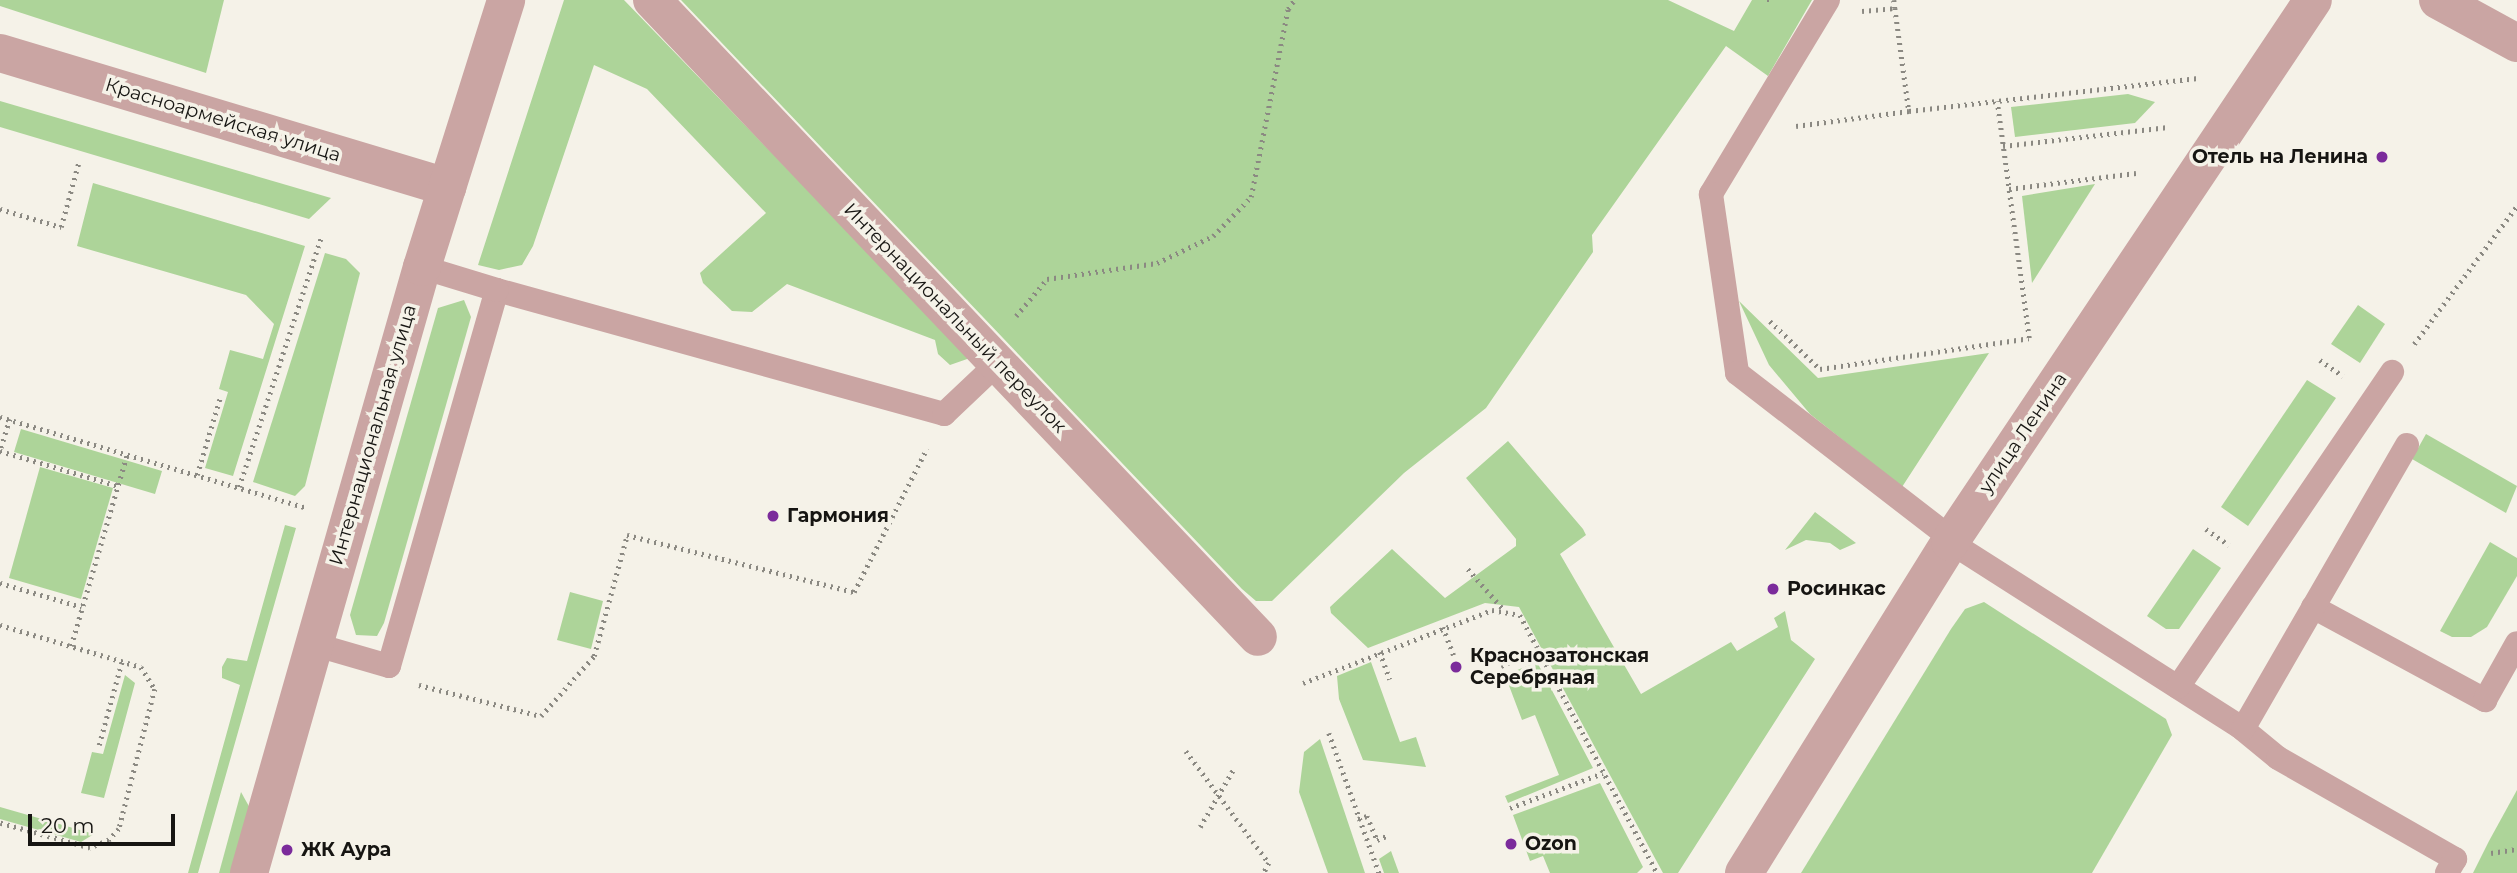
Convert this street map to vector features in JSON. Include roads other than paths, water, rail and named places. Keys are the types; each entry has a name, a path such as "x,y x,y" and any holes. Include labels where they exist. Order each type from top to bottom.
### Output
{"street":[{"name":"Интернациональная улица","path":"254,872 313,643 422,267 506,0"},
{"name":"Интернациональный переулок","path":"652,0 1258,637"},
{"name":"улица Ленина","path":"1744,873 1951,540 2312,0"},
{"path":"2438,0 2517,43"},
{"name":"Красноармейская улица","path":"0,54 447,187"}],"lane":[{"path":"1824,8 1711,194 1737,373 1951,540 2243,729 2278,758 2455,859 2447,873"},
{"path":"422,267 944,414 992,357"},
{"path":"313,643 389,666 497,290"},
{"path":"2178,687 2392,372"},
{"path":"2243,729 2407,445"},
{"path":"2313,607 2485,700 2517,643"}],"place":[{"name":"Отель на Ленина","path":"2382,157"},
{"name":"Гармония","path":"773,516"},
{"name":"Росинкас","path":"1773,589"},
{"name":"Краснозатонская Серебряная","path":"1456,667"},
{"name":"Ozon","path":"1511,844"},
{"name":"ЖК Аура","path":"287,850"}]}
